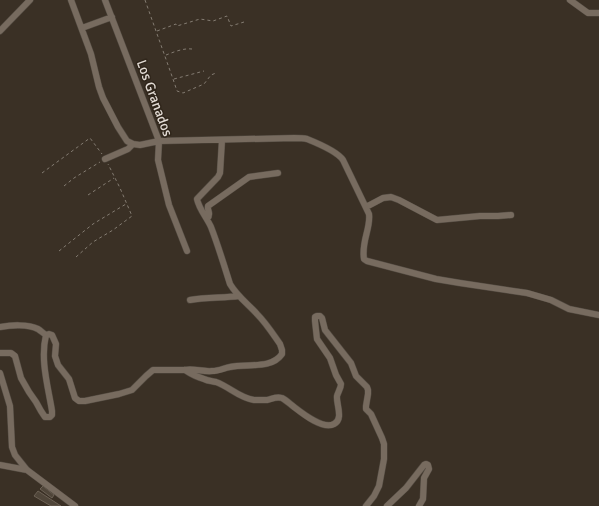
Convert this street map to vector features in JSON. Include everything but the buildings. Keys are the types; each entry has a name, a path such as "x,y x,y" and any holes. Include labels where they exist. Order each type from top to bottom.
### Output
{"street":[{"path":"0,31 30,0"},
{"path":"72,0 91,54 103,98 127,141 133,144 140,144 159,141 305,138 333,151 343,160 366,207 369,217 363,255 367,261 448,281 527,293 551,300 569,309 599,315"},
{"name":"Los Granados","path":"105,0 159,141 158,160 169,205 187,251"},
{"path":"570,0 588,13 599,13"},
{"path":"82,28 112,17"},
{"path":"0,327 9,325 28,327 38,329 46,335 52,335 56,344 55,356 58,365 68,379 75,398 79,401 85,402 132,390 153,370 188,369 212,371 222,370 231,366 255,366 279,359 282,354 280,344 258,315 239,296 230,284 211,229 198,204 197,199 220,173 222,140"},
{"path":"105,159 128,149 133,144"},
{"path":"207,220 210,214 207,209 208,206 249,177 278,173"},
{"path":"366,207 383,198 391,197 437,220 511,215"},
{"path":"190,300 203,297 229,298 239,296"},
{"path":"185,370 205,380 222,385 239,396 254,400 267,400 276,397 282,398 300,412 323,425 329,426 337,422 339,418 337,397 341,384 330,358 317,339 315,317 320,316 322,318 325,330 350,363 356,376 367,387 368,394 366,409 371,414 382,438 384,459 379,486 374,496 366,506"},
{"path":"0,353 15,356 21,378 29,392 45,417 50,417 52,415 52,411 43,362 46,335"},
{"path":"0,373 10,406 12,447 15,456 26,470 75,506"},
{"path":"387,506 406,488 426,464 430,469 424,478 423,499 419,506"},
{"path":"0,465 26,470"}],"path":[{"path":"145,0 177,91 183,93 204,84 211,75 216,73"},
{"path":"156,31 176,24 177,26 200,19 213,21 227,16 231,26 244,22"},
{"path":"164,55 188,48 192,49"},
{"path":"174,79 204,71"},
{"path":"42,173 90,138 105,159 132,216 93,242 76,257"},
{"path":"64,186 105,159"},
{"path":"88,195 115,178"},
{"path":"59,251 93,224 126,203"}]}
